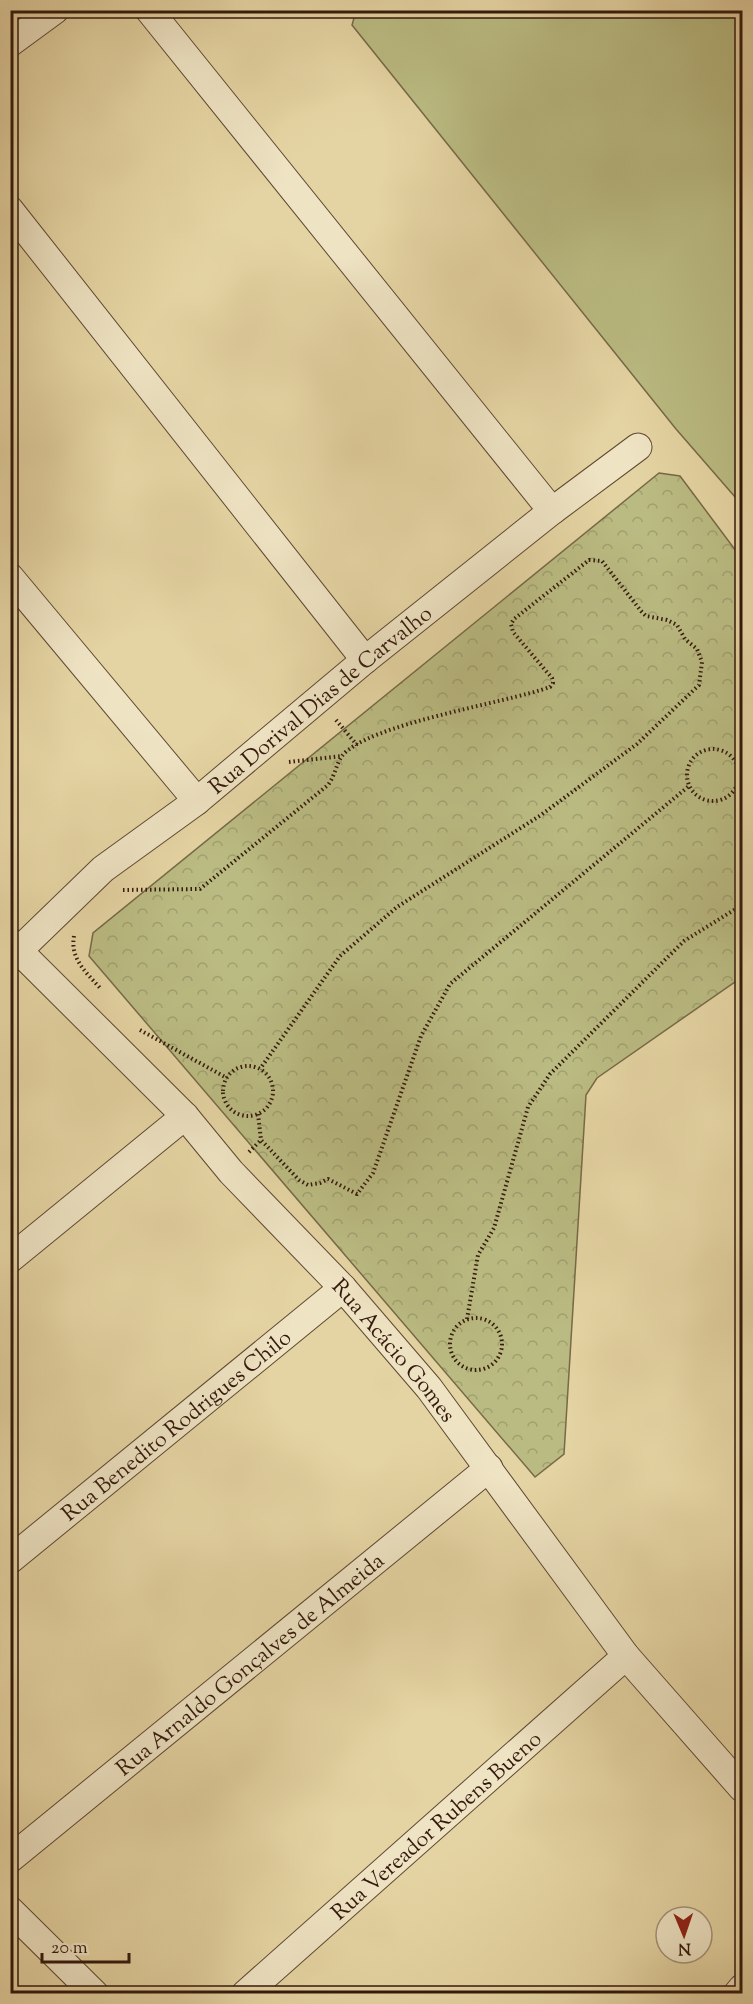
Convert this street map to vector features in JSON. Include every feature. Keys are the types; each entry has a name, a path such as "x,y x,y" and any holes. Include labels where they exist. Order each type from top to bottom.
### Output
{"street":[{"path":"10,43 55,10"},
{"path":"149,10 552,511"},
{"path":"10,210 365,660"},
{"name":"Rua Dorival Dias de Carvalho","path":"13,951 104,869 197,801 365,660 552,511 638,447"},
{"path":"10,577 197,801"},
{"name":"Rua Acácio Gomes","path":"13,951 185,1116 231,1172 343,1288 429,1388 626,1656 742,1788"},
{"path":"10,1259 185,1116"},
{"name":"Rua Benedito Rodrigues Chilo","path":"10,1560 343,1288"},
{"name":"Rua Arnaldo Gonçalves de Almeida","path":"10,1859 489,1468"},
{"name":"Rua Vereador Rubens Bueno","path":"245,1994 626,1656"},
{"path":"10,1910 95,1994"},
{"path":"737,1994 742,1988"}],"path":[{"path":"124,891 204,887 328,785 342,756 360,742 378,734 550,687 553,683 552,678 513,633 511,624 514,619 589,560 596,559 607,565 646,616 668,620 676,625 685,639 697,649 702,662 699,685 637,744 541,815 397,907 340,956 260,1069"},
{"path":"739,771 736,762 724,751 707,749 699,752 688,765 689,786 697,796 705,800 722,799 736,788 742,767"},
{"path":"280,766 294,760 342,756"},
{"path":"258,1114 261,1140 299,1180 308,1185 320,1184 328,1179 357,1194 373,1173 421,1036 450,984 689,786"},
{"path":"115,898 132,884"},
{"path":"467,1319 478,1255 494,1228 528,1107 550,1074 684,941 742,905"},
{"path":"75,935 73,950 75,959 104,993"},
{"path":"138,1029 227,1078"},
{"path":"246,1066 260,1069 269,1076 273,1093 267,1108 258,1114 245,1116 230,1110 222,1095 223,1087 231,1072 246,1066"},
{"path":"475,1317 492,1322 502,1336 503,1345 496,1362 481,1371 463,1367 452,1355 450,1338 459,1323 467,1319 475,1317"}],"green space":[{"path":"356,11 742,11 742,505 676,429 352,25"},
{"path":"659,473 680,476 742,559 742,977 597,1078 586,1095 564,1454 535,1477 89,956 93,933"}]}
